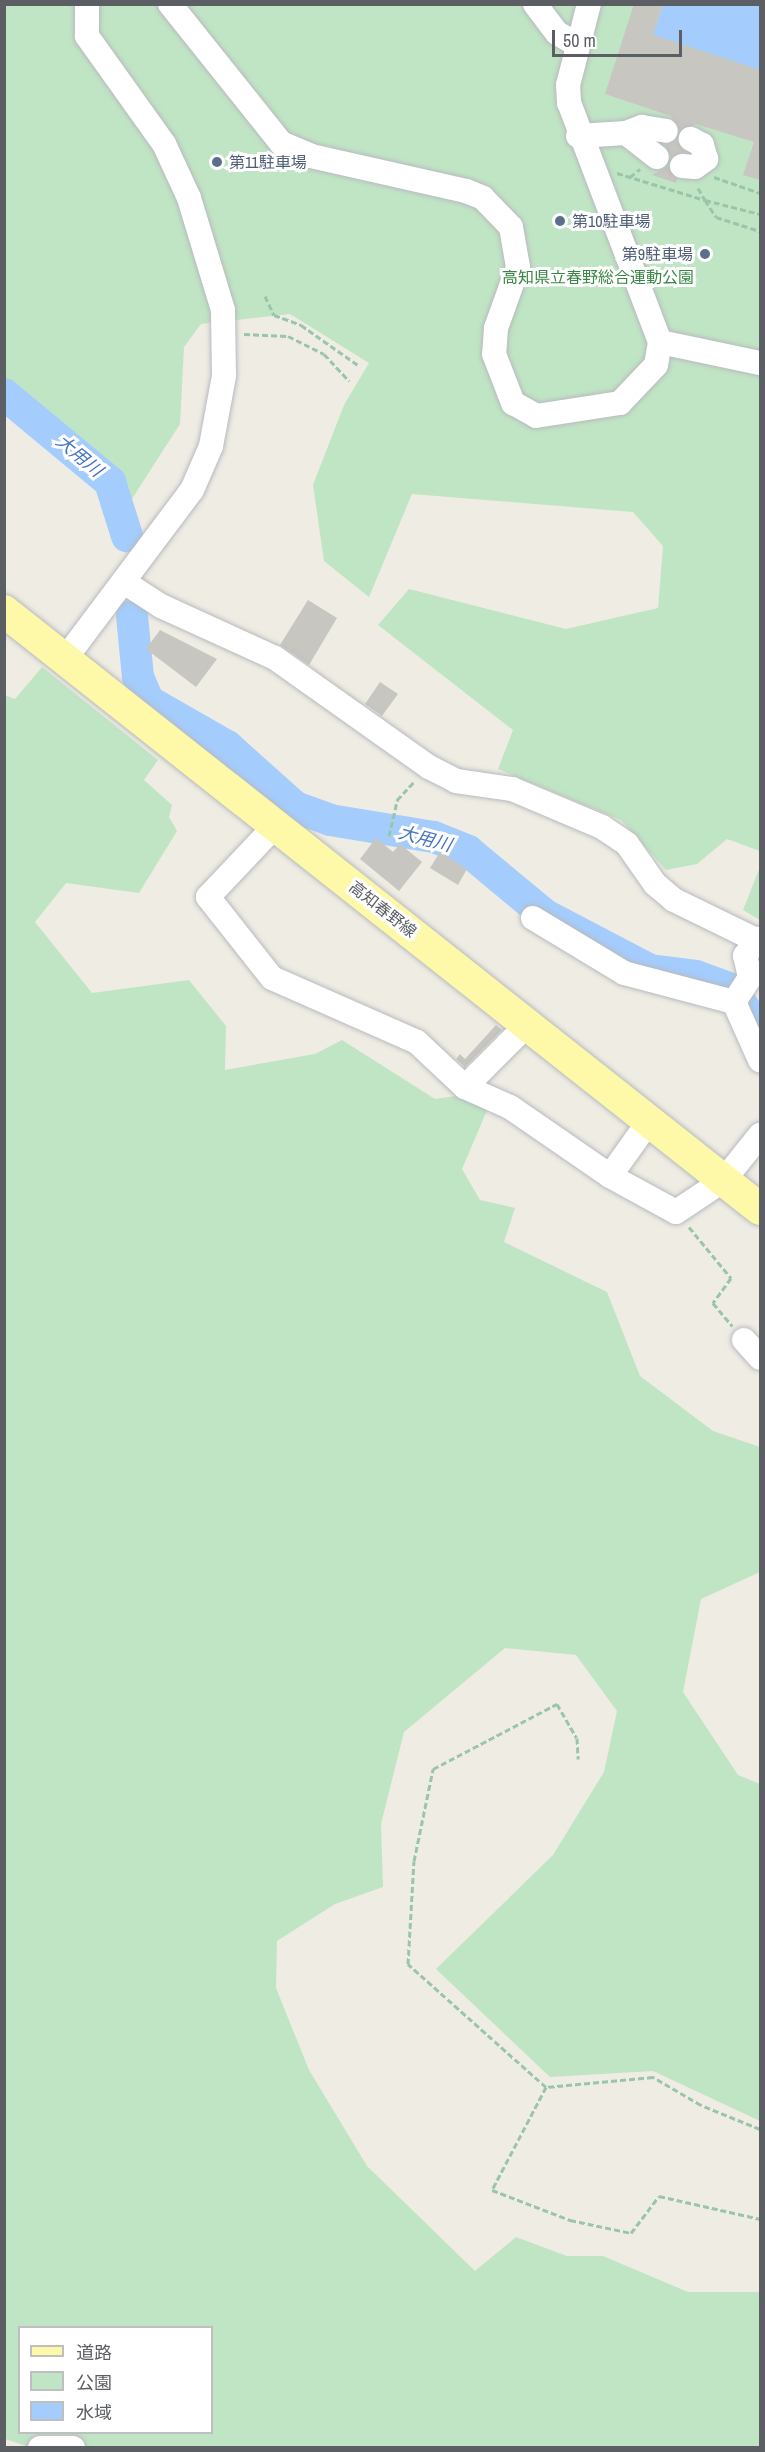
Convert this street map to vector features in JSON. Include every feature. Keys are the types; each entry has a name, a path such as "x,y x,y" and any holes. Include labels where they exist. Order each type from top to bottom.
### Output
{"main road":[{"name":"高知春野線","path":"4,611 760,1209"}],"street":[{"path":"65,659 181,510 207,457 224,376 223,310 189,198 164,144 87,36 87,4"},
{"path":"170,4 280,143 311,156 466,191 483,198 511,227 518,267 496,328 494,354 513,403 545,416 620,403 656,365 660,342 640,278 578,136 568,86 589,4"},
{"path":"535,4 557,33 578,45"},
{"path":"578,136 626,133 642,127 666,131"},
{"path":"626,133 657,157"},
{"path":"684,167 706,159 702,145 691,139"},
{"path":"660,342 760,363"},
{"path":"124,582 161,606 275,658 429,767 456,781 512,789 602,827 627,844 655,884 674,900 759,940 745,956 751,973 738,996 760,1060"},
{"path":"276,825 208,897 273,978 417,1042 465,1087 510,1107 610,1176 676,1212 724,1180 760,1135"},
{"path":"533,918 632,976 738,996"},
{"path":"465,1087 528,1024"},
{"path":"610,1176 650,1120"},
{"path":"744,1340 760,1358"},
{"path":"40,2448 73,2448"}],"path":[{"path":"684,167 760,193"},
{"path":"612,171 705,200 760,214"},
{"path":"705,200 717,217 760,231"},
{"path":"265,296 274,315 300,325 358,364"},
{"path":"239,334 288,336 324,354 349,381"},
{"path":"389,837 390,820 397,800 429,767"},
{"path":"676,1212 731,1278 713,1303 744,1340"},
{"path":"578,1760 577,1738 557,1704 433,1769 414,1861 408,1964 546,2087 653,2077 701,2106 760,2129"},
{"path":"546,2087 492,2190 570,2220 631,2233 659,2196 760,2219"}],"green space":[{"name":"高知県立春野総合運動公園","path":"4,5 760,5 760,851 727,839 697,864 666,870 621,820 498,769 513,730 378,625 409,589 566,629 658,608 663,546 633,512 412,494 369,597 324,561 313,485 344,405 369,363 290,314 201,324 184,347 180,424 130,502 82,446 5,388"},
{"path":"42,667 158,760 144,780 172,805 169,817 177,831 139,893 66,883 35,922 92,993 189,980 226,1026 225,1070 315,1054 342,1040 435,1099 463,1095 488,1108 462,1169 480,1200 515,1208 504,1242 607,1292 640,1376 713,1431 760,1447 760,1572 701,1599 683,1692 738,1775 760,1784 760,2121 653,2071 550,2077 436,1969 553,1855 604,1772 617,1711 576,1655 505,1648 404,1732 381,1824 383,1887 335,1904 277,1941 276,1988 309,2070 367,2166 475,2271 516,2237 567,2256 603,2256 688,2292 760,2292 760,2447 33,2448 5,2439 4,695 15,699"},
{"path":"760,867 760,920 743,910"}],"water":[{"path":"663,5 760,5 760,70 653,35"}],"building":[{"path":"634,4 663,4 653,35 760,70 760,180 743,175 754,142 696,124 680,131 671,116 605,94"},
{"path":"677,140 685,152 671,157 665,145"},
{"path":"668,166 677,179 676,183 652,175"},
{"path":"308,600 337,618 309,665 280,645"},
{"path":"160,630 217,659 196,687 146,649"},
{"path":"380,682 398,694 382,716 365,704"},
{"path":"376,838 393,852 400,844 422,862 399,891 360,859"},
{"path":"440,852 467,869 458,885 430,868"},
{"path":"496,1025 502,1030 465,1067 456,1059 460,1054 465,1059"}],"waterway":[{"name":"大用川","path":"4,394 110,482 127,536"},
{"name":"大用川","path":"132,616 138,677 148,701 227,746 295,807 330,820 434,837 468,851 545,915 650,970 696,976 732,989 753,1021"}],"place":[{"name":"第11駐車場","path":"217,162"},
{"name":"第10駐車場","path":"560,221"},
{"name":"第9駐車場","path":"705,254"}]}
